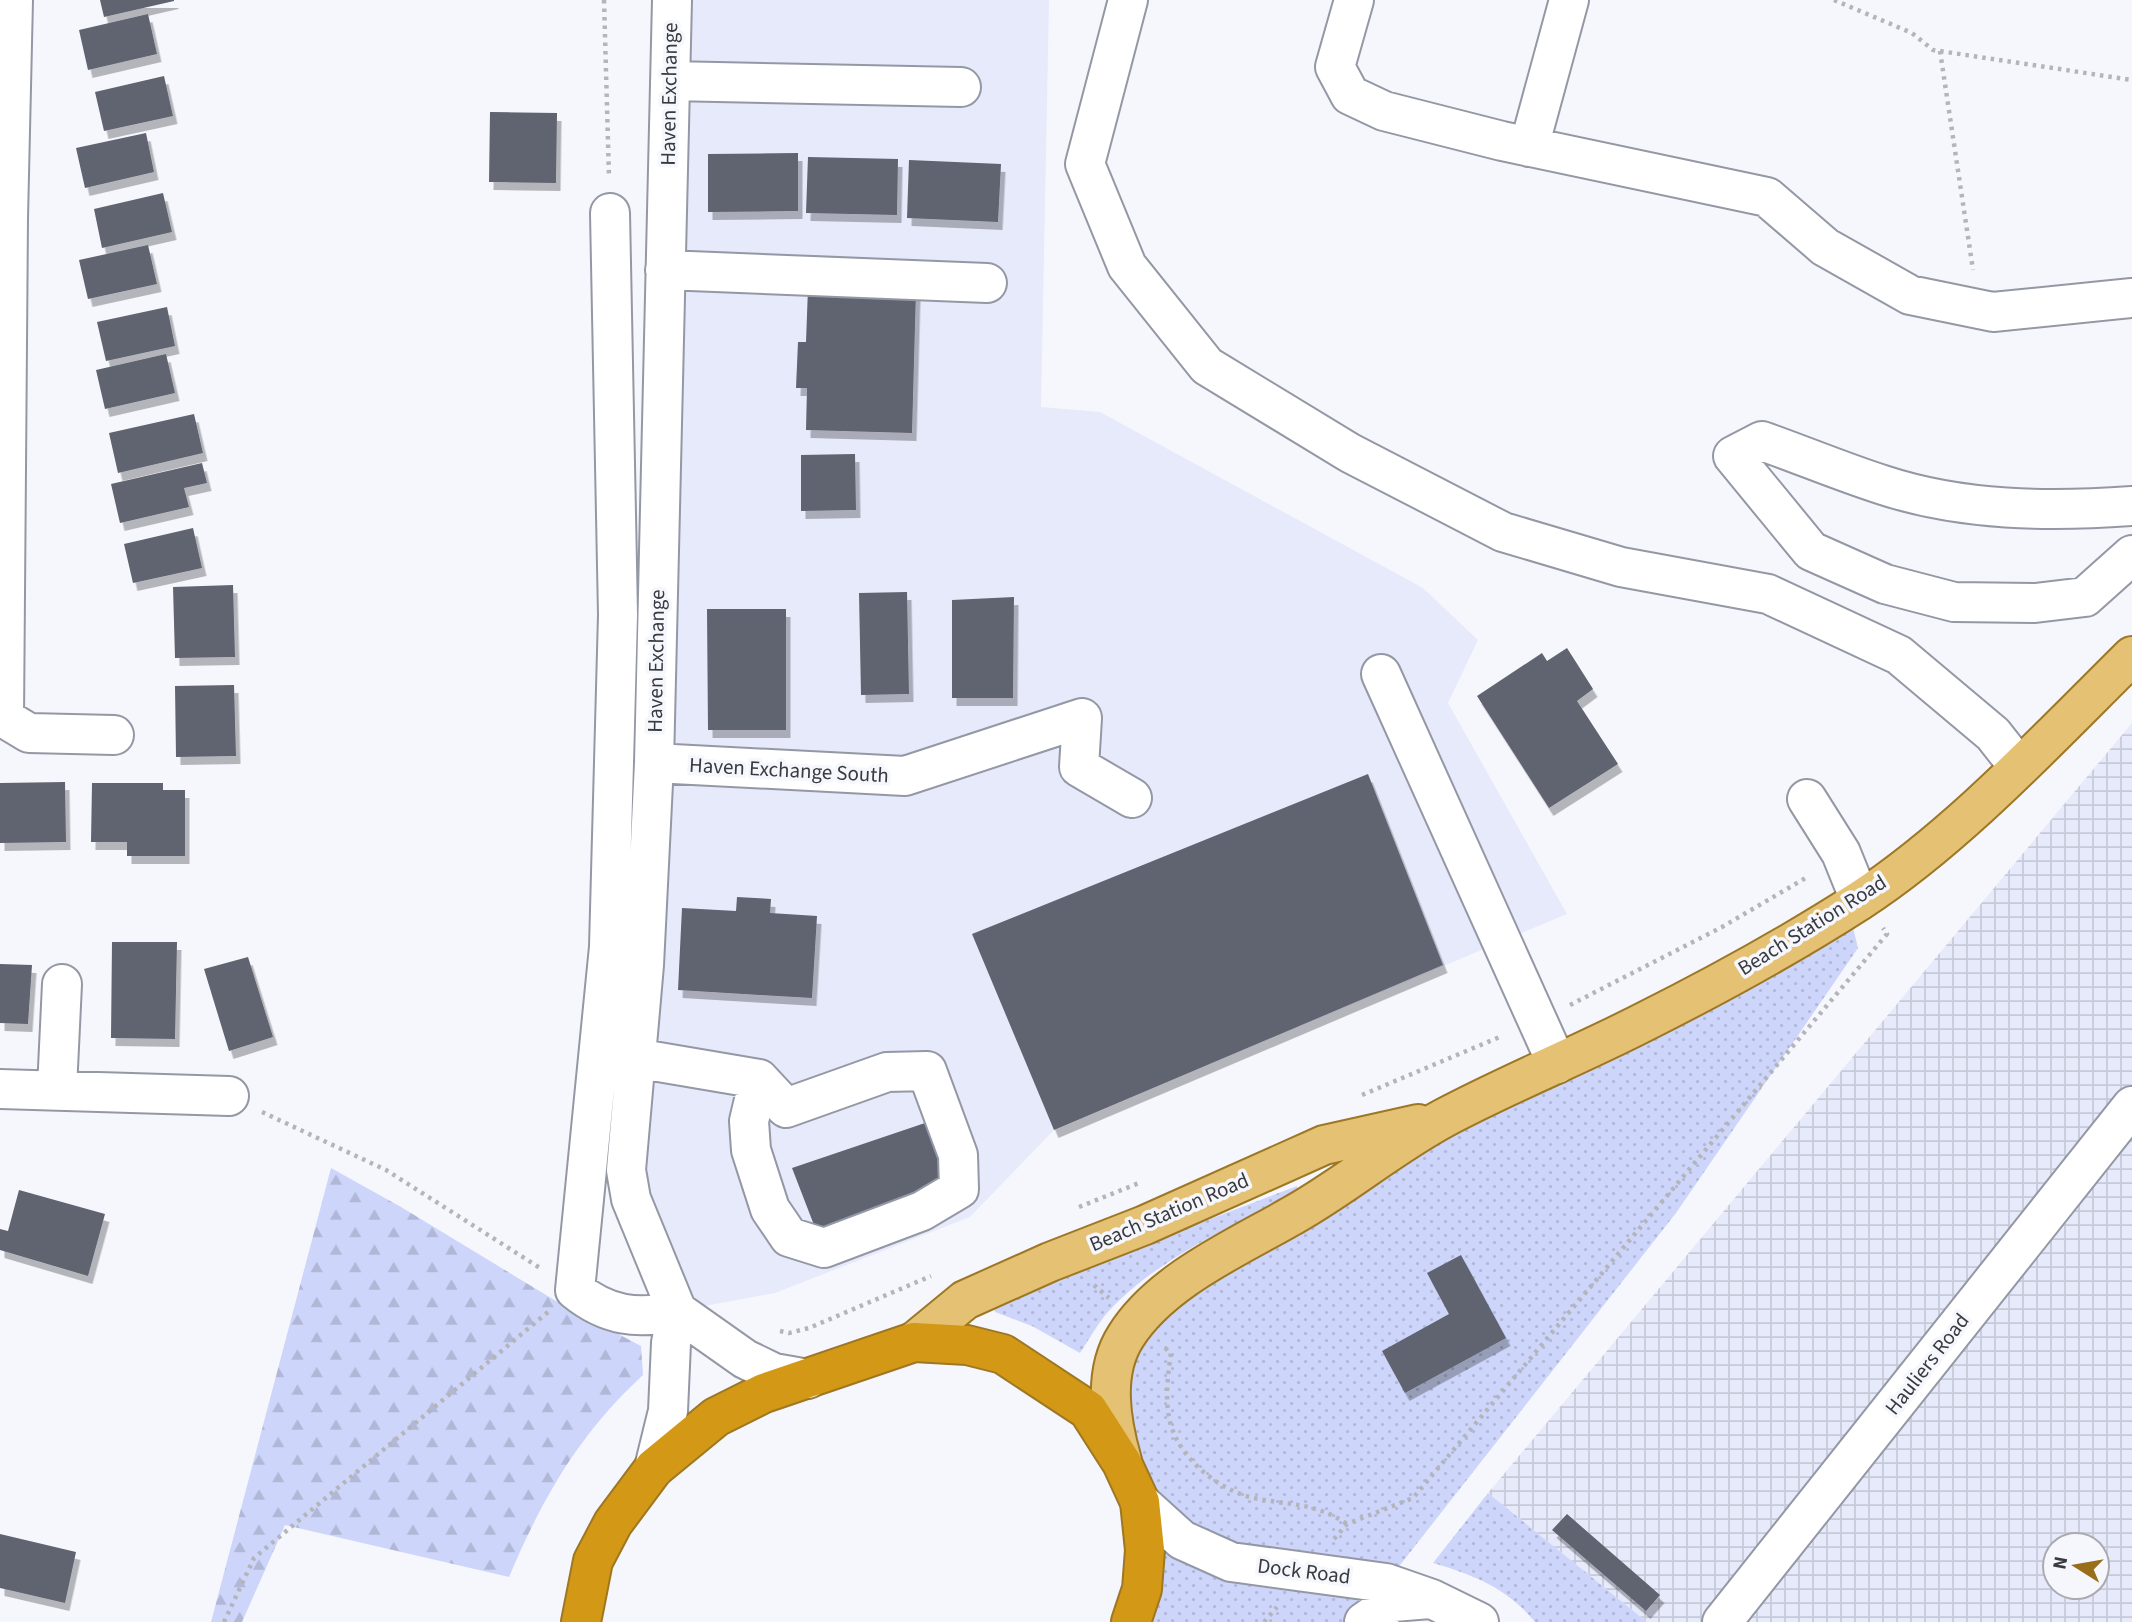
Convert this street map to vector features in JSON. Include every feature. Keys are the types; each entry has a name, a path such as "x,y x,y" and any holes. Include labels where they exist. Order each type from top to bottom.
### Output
{"highway":[{"path":"580,1618 593,1561 613,1523 654,1468 716,1417 764,1393 914,1342 967,1345 1003,1354 1088,1410 1122,1463 1140,1502 1145,1549 1142,1589 1131,1622"}],"main road":[{"name":"Beach Station Road","path":"1122,1463 1111,1416 1111,1392 1124,1338 1161,1297 1230,1250 1297,1213 1441,1119 1654,1017 1860,900 1943,836 2019,767 2132,656"},
{"name":"Beach Station Road","path":"914,1342 965,1300 1145,1225 1325,1145 1441,1119"}],"street":[{"path":"13,0 4,219 2,720 29,733 114,735"},
{"name":"Haven Exchange","path":"672,0 654,763 644,965 626,1170 631,1199 677,1311"},
{"path":"1128,0 1085,164 1127,266 1207,366 1350,453 1503,532 1621,567 1768,594 1899,655 1993,734 2019,767"},
{"path":"1354,0 1335,67 1350,95 1384,111 1529,147 1767,197 1825,247 1910,295 1993,312 2132,298"},
{"path":"1529,147 1569,0"},
{"path":"670,81 961,87"},
{"path":"610,213 618,615 609,947 575,1290 593,1305 629,1317 651,1317 677,1311 745,1359 774,1373 808,1379"},
{"path":"665,270 987,284"},
{"path":"2132,506 2072,510 1973,505 1885,486 1762,441 1733,456 1811,551 1885,584 1954,602 2035,603 2085,597 2132,555"},
{"path":"1381,674 1557,1064"},
{"name":"Haven Exchange South","path":"654,763 905,776 1082,718 1079,767 1132,798"},
{"path":"1807,799 1841,853 1860,900"},
{"path":"57,1089 62,984"},
{"path":"635,1058 759,1079 786,1108"},
{"path":"749,1121 887,1072 927,1071 958,1155 959,1189 922,1211 824,1248 789,1237 770,1209 751,1150 749,1121 759,1079"},
{"path":"0,1089 229,1096"},
{"name":"Hauliers Road","path":"1722,1622 2132,1106"},
{"path":"654,1468 668,1411 671,1343 677,1311"},
{"name":"Dock Road","path":"1140,1502 1182,1540 1231,1562 1364,1578 1432,1599 1479,1622"},
{"path":"1364,1622 1393,1602 1432,1599"}],"path":[{"path":"604,0 610,213"},
{"path":"1834,0 1912,33 1933,50 2132,80"},
{"path":"1940,51 1979,309"},
{"path":"1579,1001 1722,927 1841,853"},
{"path":"1078,1251 1089,1281 1171,1353 1169,1418 1190,1458 1216,1481 1247,1496 1319,1508 1347,1524 1413,1498 1887,934 1860,900"},
{"path":"224,1622 254,1558 575,1290 386,1170 229,1096"},
{"path":"769,1329 789,1333 809,1328 939,1273"}],"shaded area":[{"path":"672,0 1049,0 1041,407 1100,412 1423,588 1478,640 1448,703 1567,914 1054,1130 970,1217 775,1293 677,1311 631,1199"},
{"path":"2132,723 2132,1622 1647,1622 1488,1493"}],"green space":[{"path":"1848,907 1858,948 1676,1213 1386,1583 1351,1622 1131,1622 1116,1440 1143,1316 1161,1297"},
{"path":"331,1168 556,1301 641,1346 643,1375 600,1420 565,1468 535,1520 509,1577 285,1525 242,1622 211,1622"},
{"path":"1297,1186 1297,1192 1197,1245 1149,1276 1107,1313 1080,1353 1032,1326 995,1312 994,1307 1058,1277"},
{"path":"1488,1493 1647,1622 1535,1622 1513,1600 1489,1584 1433,1563"}],"building":[{"path":"100,0 174,0 174,1 104,17"},
{"path":"148,14 157,54 88,70 79,30"},
{"path":"164,76 173,116 104,131 95,92"},
{"path":"490,112 557,113 556,183 489,182"},
{"path":"146,133 154,172 85,188 76,148"},
{"path":"798,153 798,211 708,212 708,154"},
{"path":"808,157 898,159 897,215 806,213"},
{"path":"909,160 1001,164 998,222 907,218"},
{"path":"163,193 172,232 102,248 94,209"},
{"path":"148,245 157,284 88,299 79,260"},
{"path":"808,288 916,290 912,433 806,430 807,388 796,388 798,342 806,342"},
{"path":"167,307 175,346 106,361 97,322"},
{"path":"166,354 175,393 105,409 96,370"},
{"path":"194,414 203,453 118,473 109,433"},
{"path":"855,454 856,510 801,511 801,455"},
{"path":"202,463 207,483 184,488 189,507 120,523 111,484"},
{"path":"193,528 202,568 133,583 124,544"},
{"path":"233,585 235,657 175,658 173,587"},
{"path":"907,592 909,694 861,695 859,593"},
{"path":"1014,597 1013,698 952,698 952,600"},
{"path":"707,609 786,609 786,730 708,730"},
{"path":"1567,648 1593,689 1577,701 1618,764 1549,808 1477,696 1542,653 1547,661"},
{"path":"234,685 236,756 176,757 175,686"},
{"path":"1368,774 1443,965 1054,1130 972,934"},
{"path":"65,782 66,842 0,843 0,783"},
{"path":"92,783 163,783 163,790 185,790 185,856 127,856 127,842 91,842"},
{"path":"737,897 771,899 770,913 817,916 812,998 678,990 682,908 736,911"},
{"path":"112,942 177,942 175,1039 111,1038"},
{"path":"248,957 273,1037 229,1051 204,969"},
{"path":"0,964 32,965 28,1024 0,1023"},
{"path":"925,1123 951,1187 819,1238 792,1168"},
{"path":"19,1190 105,1214 88,1276 0,1250 0,1229 8,1231"},
{"path":"1461,1255 1506,1338 1405,1393 1382,1351 1449,1314 1427,1273"},
{"path":"1567,1514 1660,1595 1646,1611 1552,1530"},
{"path":"0,1534 76,1552 65,1603 0,1588"}]}
